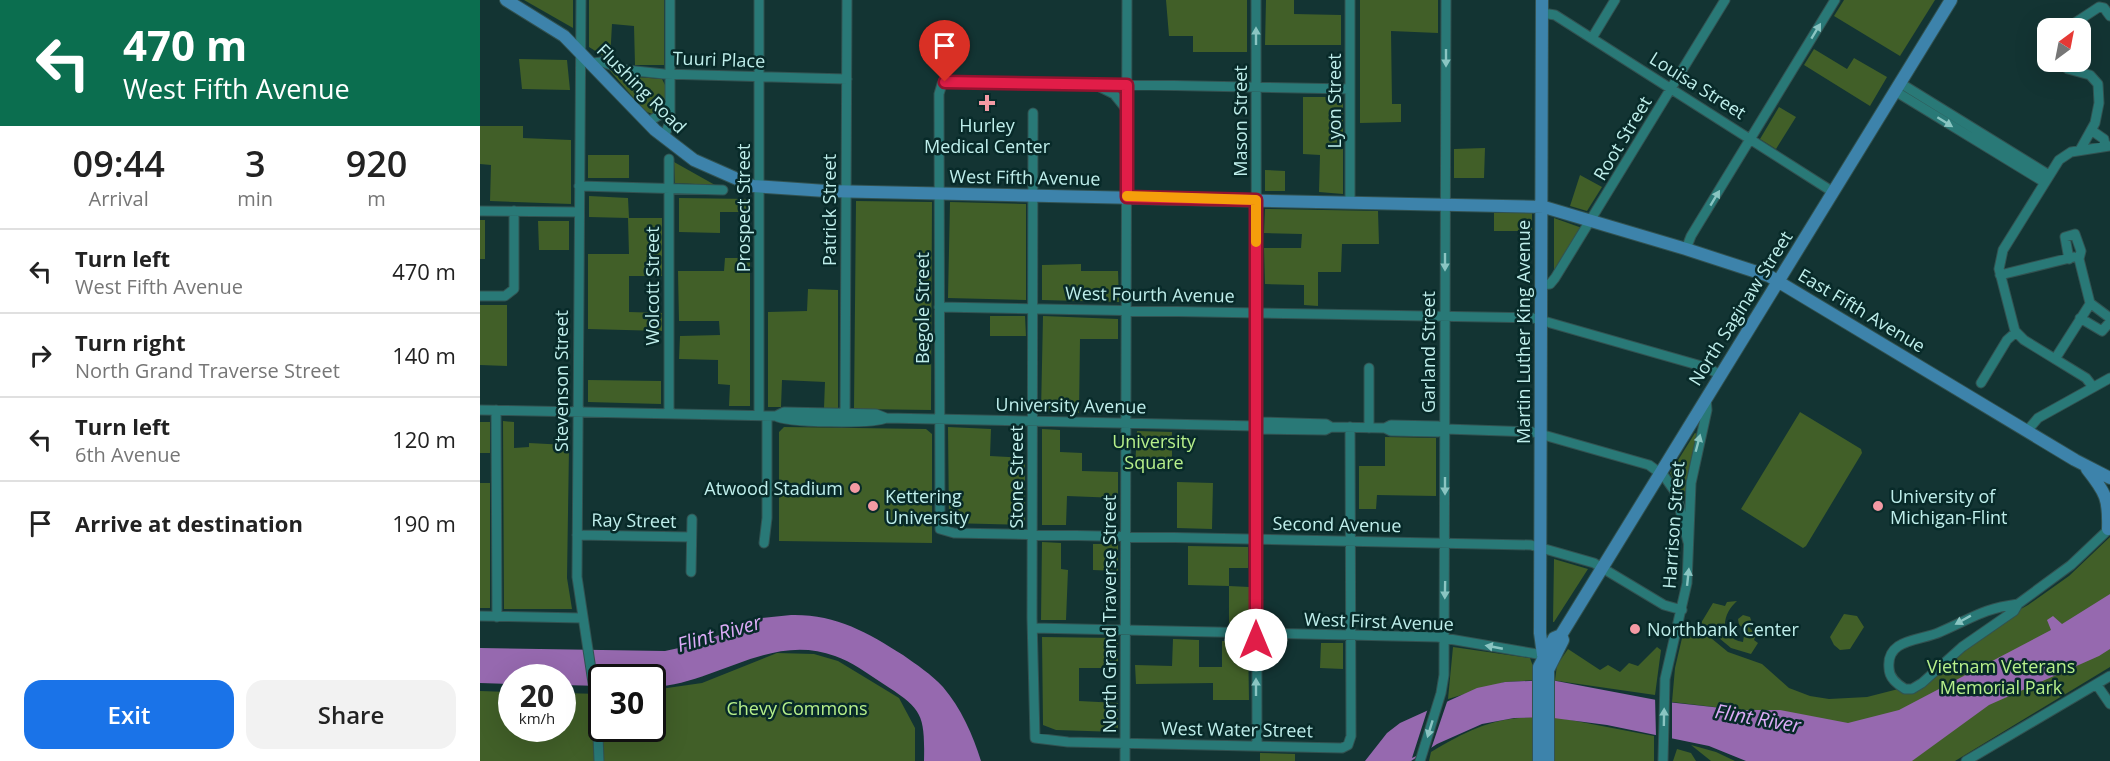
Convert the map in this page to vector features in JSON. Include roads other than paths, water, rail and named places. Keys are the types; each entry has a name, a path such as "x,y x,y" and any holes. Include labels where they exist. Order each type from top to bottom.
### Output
{"main road":[{"name":"Flushing Road","path":"506,0 557,31 580,51 664,138 704,166 759,187"},
{"name":"North Saginaw Street","path":"1547,657 1555,636 1561,635 1951,0"},
{"name":"Martin Luther King Avenue","path":"1542,6 1540,633 1547,657"},
{"name":"West Fifth Avenue","path":"759,187 846,192 1542,207"},
{"name":"East Fifth Avenue","path":"1542,207 1686,249 1778,281 2084,466 2110,478"},
{"path":"2084,466 2103,489 2109,502 2109,529"},
{"path":"1543,758 1543,677 1547,657"}],"street":[{"name":"Stevenson Street","path":"581,0 578,586 595,695 599,761"},
{"path":"664,138 669,129 670,0"},
{"name":"Prospect Street","path":"759,0 759,187 767,416 767,525 764,543"},
{"name":"Patrick Street","path":"845,417 847,0"},
{"name":"North Grand Traverse Street","path":"1125,761 1127,0"},
{"name":"Mason Street","path":"1256,0 1257,746"},
{"name":"Lyon Street","path":"1350,0 1350,202"},
{"name":"Garland Street","path":"1421,757 1443,681 1446,0"},
{"path":"1592,38 1615,0"},
{"name":"Root Street","path":"1541,285 1553,282 1725,0"},
{"path":"1686,249 1750,138 1835,0"},
{"name":"Louisa Street","path":"1542,6 1833,192"},
{"path":"2082,18 2099,7 2104,8 2110,16"},
{"name":"Tuuri Place","path":"592,63 670,74 847,79"},
{"path":"2080,150 2091,130 2099,107 2097,84 2087,73 2082,72"},
{"name":"Begole Street","path":"942,531 939,526 939,94 942,84 954,81 1097,85"},
{"path":"1097,85 1350,89"},
{"path":"1097,85 1114,94 1127,110"},
{"path":"1898,87 2046,178"},
{"path":"648,122 666,111 669,104"},
{"name":"Stone Street","path":"1033,113 1033,734"},
{"path":"2091,130 2104,139 2108,146 2080,150 2061,158 2046,178 2001,254 1998,263 2016,332 2086,378 2093,387"},
{"name":"Wolcott Street","path":"669,159 669,414"},
{"path":"579,186 723,190"},
{"path":"480,211 579,212"},
{"path":"480,296 503,296 511,293 514,287 514,211"},
{"path":"2000,275 2074,258 2090,304 2110,320 2102,331 2080,318"},
{"path":"2055,359 2090,304"},
{"name":"West Fourth Avenue","path":"939,307 1541,320 1705,366 1721,375"},
{"path":"1981,382 2007,340 2016,332"},
{"path":"1369,368 1369,428"},
{"path":"2027,431 2038,418 2110,378"},
{"name":"Harrison Street","path":"1663,761 1664,696 1668,664 1682,610 1688,575 1688,542 1691,534 1690,483 1707,410 1706,398"},
{"name":"University Avenue","path":"480,410 767,416 784,419 845,417 878,421 886,418 1256,426 1261,429 1325,430 1331,427 1350,427 1385,428 1391,432 1439,432 1445,429 1541,433 1647,464 1660,472"},
{"path":"496,410 497,616"},
{"path":"1350,427 1350,636"},
{"path":"1660,472 1678,497 1688,542"},
{"path":"691,572 692,519"},
{"path":"2018,604 1982,611 1941,632 1901,643 1890,657 1889,668 1892,678 1905,689 1916,687 1962,647 2014,611 2018,604 2070,565 2109,529"},
{"name":"Second Avenue","path":"942,531 1350,540 1540,547 1602,568 1664,605 1682,610"},
{"name":"Ray Street","path":"577,535 692,537"},
{"path":"480,616 582,618"},
{"name":"West First Avenue","path":"1033,628 1444,637 1547,657"},
{"name":"West Water Street","path":"1033,734 1039,740 1343,747 1348,745 1351,738 1350,636"},
{"path":"1966,761 2110,676"},
{"path":"2097,685 2110,704"}],"water":[{"name":"Flint River","path":"2110,594 2110,649 1989,705 1912,761 1746,761 1709,746 1607,725 1546,717 1514,718 1482,724 1437,744 1411,761 1365,761 1387,733 1400,723 1477,688 1505,682 1551,680 1667,702 1740,710 1780,710 1848,723 1899,710 2051,630 2047,620 2053,616 2062,624"},
{"path":"807,615 836,621 863,632 903,655 943,687 961,713 981,761 924,761 922,722 906,699 853,665 835,656 811,650 788,650 766,654 699,678 666,685 666,664 588,664 588,686 576,685 576,664 498,664 498,684 480,683 480,648 665,651 697,644 761,618"}],"place":[{"name":"Hurley Medical Center","path":"987,103"},
{"name":"Atwood Stadium","path":"855,488"},
{"name":"Kettering University","path":"873,506"},
{"name":"University of Michigan-Flint","path":"1878,506"},
{"name":"Northbank Center","path":"1635,629"}],"park label":[{"name":"University Square","path":"1154,451"},
{"name":"Vietnam Veterans Memorial Park","path":"2001,676"},
{"name":"Chevy Commons","path":"797,708"}]}
